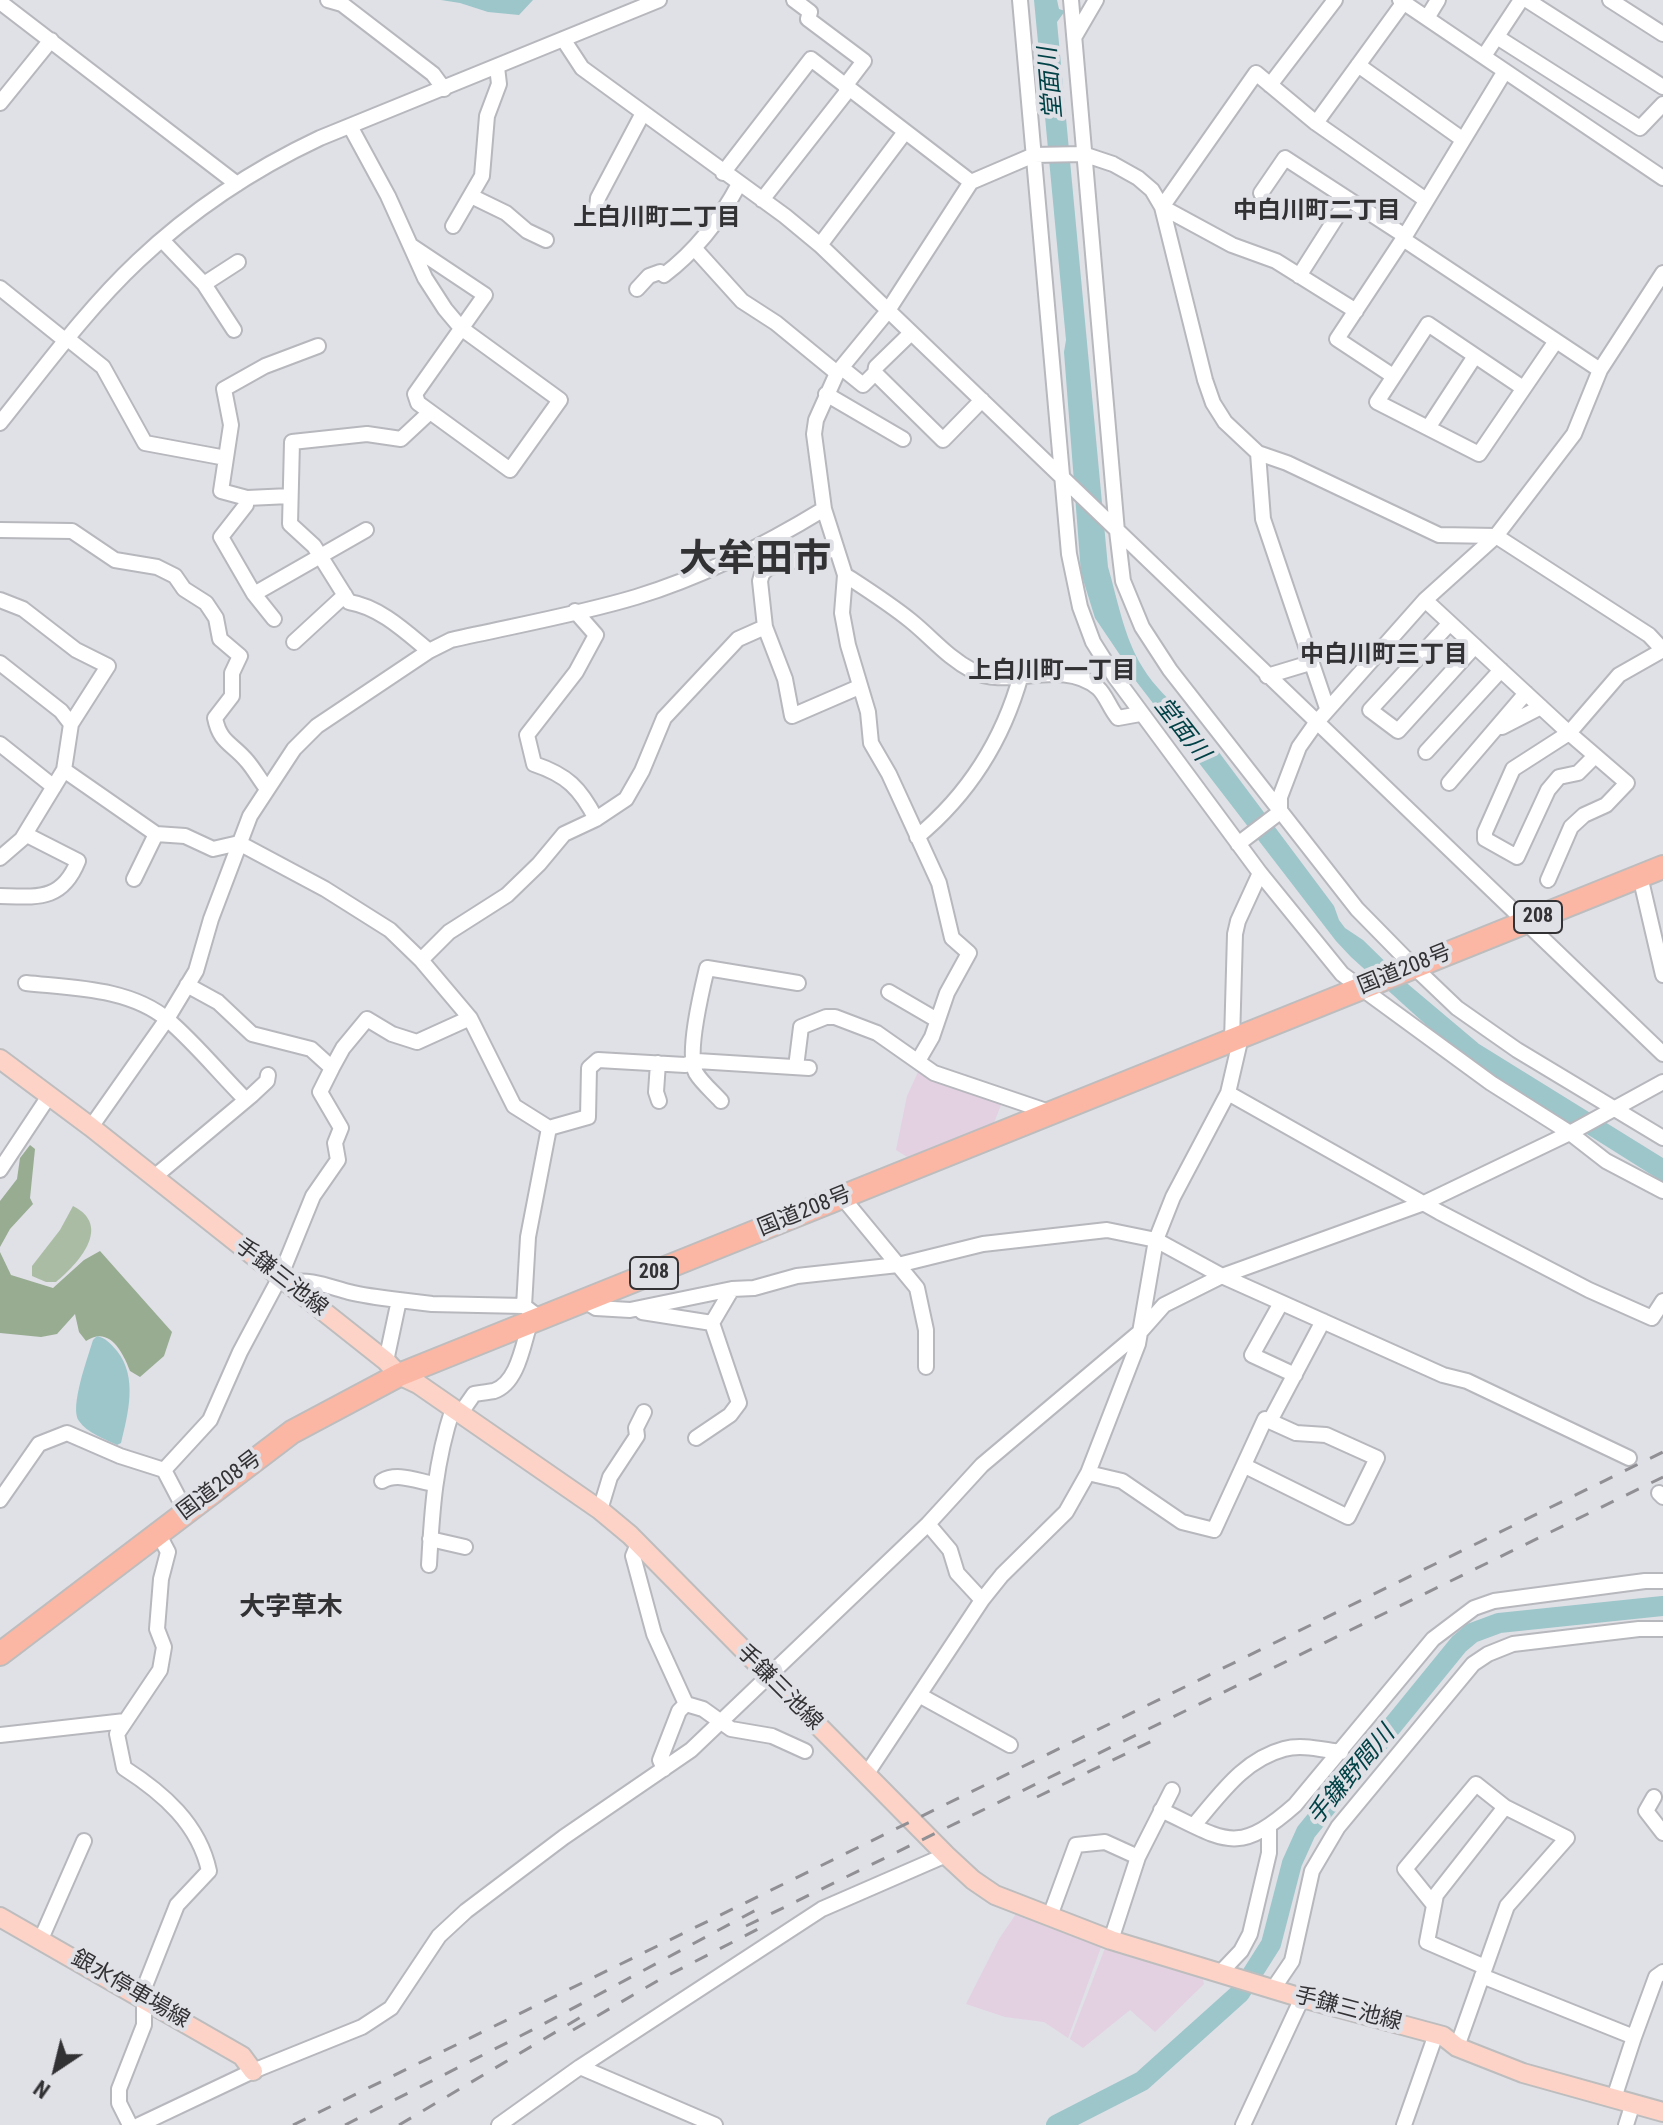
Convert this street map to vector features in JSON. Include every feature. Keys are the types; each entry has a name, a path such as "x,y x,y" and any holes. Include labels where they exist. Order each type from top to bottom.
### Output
{"highway":[{"name":"国道208号","path":"0,1654 292,1432 393,1368 531,1316 583,1300 1663,867"}],"main road":[{"name":"手鎌三池線","path":"4,1067 91,1127 393,1368 600,1510 638,1544 946,1855 995,1895 1111,1940 1302,1998 1436,2034 1457,2047 1523,2073 1663,2112"},
{"name":"銀水停車場線","path":"0,1917 242,2056 253,2071"}],"street":[{"path":"328,0 342,4 433,74 444,89"},
{"path":"0,423 106,294 162,240 237,184 284,155 350,126 659,0"},
{"path":"762,200 864,61 808,19 810,12 794,0"},
{"path":"1020,0 1037,154 1070,567 1093,642 1140,714 1260,873 1342,974 1491,1083 1570,1133 1606,1161 1663,1191"},
{"path":"1071,0 1114,528 1123,581 1142,627 1170,670 1357,909 1413,966 1457,1008 1517,1050 1663,1138"},
{"path":"1075,36 1096,0"},
{"path":"1270,85 1335,0"},
{"path":"1427,18 1438,0"},
{"path":"1484,56 1524,0 1663,87"},
{"path":"1610,0 1663,34"},
{"path":"1316,123 1402,1 1663,178"},
{"path":"0,2 237,184"},
{"path":"1497,37 1640,128 1663,104"},
{"path":"563,39 582,68 820,245 1663,1054"},
{"path":"0,103 51,40"},
{"path":"723,173 811,59 971,182"},
{"path":"1358,65 1462,139"},
{"path":"453,226 482,176 487,116 499,84 497,67"},
{"path":"1393,376 1337,339 1404,237 1505,71"},
{"path":"1162,207 1256,73 1316,123 1426,200"},
{"path":"596,217 598,198 643,113"},
{"path":"350,126 388,196 410,245 425,278 461,328 560,400 510,470 418,403 415,394 461,328 485,295 410,245"},
{"path":"820,245 905,132"},
{"path":"918,1061 932,1037 947,993 969,953 952,938 939,883 889,774 871,743 868,712 842,613 845,575 824,509 814,434 819,408 840,370 887,312 971,182 1037,154 1083,154 1113,164 1138,178 1152,190 1162,207 1213,403 1225,422 1258,453 1287,463 1439,535 1496,536 1649,635 1663,650 1619,675 1569,733 1513,769 1485,832 1485,839 1517,857 1548,790 1559,777 1578,773 1595,756"},
{"path":"1261,193 1285,158 1600,370"},
{"path":"637,289 649,276 660,272 664,275 695,249 729,204 739,184"},
{"path":"471,196 506,213 527,231 546,240"},
{"path":"1299,276 1348,199"},
{"path":"1162,207 1232,245 1276,261 1356,311"},
{"path":"162,240 204,284 234,330"},
{"path":"695,249 742,301 863,385 875,373 876,367 911,333"},
{"path":"204,284 238,262"},
{"path":"1280,812 1280,797 1299,747 1316,723 1425,600 1496,536 1574,434 1600,370 1663,273"},
{"path":"0,288 103,367 145,443 226,458"},
{"path":"1523,388 1428,324 1377,402 1479,454 1556,341"},
{"path":"290,496 247,498 221,491 231,425 224,389 265,366 318,346"},
{"path":"1428,428 1475,356"},
{"path":"875,373 943,440 982,400"},
{"path":"826,394 903,439"},
{"path":"429,651 401,627 364,604 349,602 314,546 290,524 290,496 292,442 367,434 401,439 430,412"},
{"path":"1258,453 1263,519 1327,708"},
{"path":"247,498 246,505 221,537 254,594 274,619"},
{"path":"91,1127 167,1019 196,971 211,919 250,816 294,749 317,726 429,651 451,640 634,597 679,582 781,535 824,509"},
{"path":"0,530 72,531 115,560 157,567 175,576 184,589 206,603 216,618 220,639 240,656 232,673 232,696 215,718 218,732 245,759 267,789"},
{"path":"254,594 366,530"},
{"path":"835,549 768,568 762,574 765,627 785,679 792,716 859,687"},
{"path":"845,575 887,602 939,648 974,673 988,677 1043,672 1081,679 1098,688 1118,718 1140,714"},
{"path":"294,642 345,595"},
{"path":"0,600 23,609 76,650 108,666 71,724 64,770 25,834 11,851 0,858"},
{"path":"1425,600 1627,783 1606,805 1584,815 1571,827 1548,880"},
{"path":"575,611 596,635 576,672 527,735 534,764 556,771 571,782 596,819"},
{"path":"1450,623 1370,710 1398,731 1475,646"},
{"path":"421,960 449,932 507,895 564,834 596,819 626,799 642,771 664,718 738,639 765,627"},
{"path":"0,663 61,711 71,724"},
{"path":"1267,676 1310,663"},
{"path":"1426,752 1501,670"},
{"path":"917,837 935,823 987,760 1021,675"},
{"path":"1449,783 1526,693"},
{"path":"1494,731 1541,707"},
{"path":"0,744 54,787"},
{"path":"64,770 156,834 185,836 213,849 239,843 325,889 377,922 421,960 470,1018 514,1106 549,1128 588,1117 589,1068 591,1063 598,1060 802,1067 801,1027 826,1017 835,1017 877,1033 934,1073 1052,1113"},
{"path":"1238,844 1280,812"},
{"path":"0,896 45,895 61,888 75,869 78,861 25,834"},
{"path":"134,879 156,834"},
{"path":"866,1775 982,1600 1002,1575 1066,1512 1088,1473 1138,1344 1156,1240 1173,1197 1228,1093 1236,1039 1235,934 1260,873"},
{"path":"1640,876 1663,975"},
{"path":"721,1101 696,1072 693,1062 696,1016 707,968 798,983"},
{"path":"26,983 85,989 122,997 167,1019 246,1100"},
{"path":"187,985 218,1002 252,1034 311,1049 332,1068"},
{"path":"889,992 937,1020"},
{"path":"164,1470 210,1420 240,1352 284,1280 313,1196 338,1160 335,1143 341,1128 320,1092 343,1048 367,1019 392,1034 417,1042 470,1018"},
{"path":"658,1063 656,1092 659,1101"},
{"path":"153,1178 246,1100 267,1081 268,1075"},
{"path":"139,2125 253,2071 362,2027 391,2008 439,1936 466,1911 564,1837 691,1750 928,1524 1011,1438 1141,1331 1164,1305 1222,1276 1424,1203 1570,1133 1663,1082"},
{"path":"1228,1093 1424,1203 1589,1290 1652,1318 1663,1301"},
{"path":"0,1170 49,1096"},
{"path":"429,1565 434,1484 443,1437 456,1411 474,1394 496,1390 506,1383 513,1373 531,1316 528,1237 549,1128"},
{"path":"842,1197 917,1288 923,1308 926,1367"},
{"path":"630,1310 732,1289 754,1288 797,1276 898,1265 983,1244 1107,1230 1156,1240 1222,1276 1443,1375 1467,1381 1629,1458"},
{"path":"284,1280 320,1283 349,1292 399,1300 531,1316"},
{"path":"696,1438 730,1415 739,1403 712,1323 732,1289"},
{"path":"393,1368 399,1300"},
{"path":"583,1300 596,1308 712,1323"},
{"path":"1281,1303 1252,1355 1295,1375"},
{"path":"1270,1421 1323,1321"},
{"path":"600,1510 610,1477 637,1436 636,1428 644,1412"},
{"path":"1088,1473 1122,1481 1182,1522 1214,1530 1265,1419 1296,1433 1326,1435 1377,1458 1348,1517 1245,1466"},
{"path":"0,1500 39,1444 67,1433 120,1456 164,1470 186,1512"},
{"path":"382,1481 400,1477 434,1484"},
{"path":"928,1524 950,1550 957,1573 982,1600"},
{"path":"130,2125 119,2103 119,2089 144,2025 142,1997 177,1905 209,1871 207,1860 184,1814 124,1768 117,1734 160,1670 164,1647 157,1629 161,1579 168,1552 158,1533"},
{"path":"430,1539 465,1547"},
{"path":"638,1544 633,1556 654,1634 686,1704 703,1709 731,1729 772,1736 805,1751"},
{"path":"1161,1810 1217,1836 1236,1840 1269,1828 1306,1793 1433,1639 1474,1608 1494,1601 1663,1581"},
{"path":"1273,1989 1292,1961 1312,1871 1321,1853 1338,1827 1473,1664 1513,1644 1663,1629"},
{"path":"919,1695 1010,1745"},
{"path":"664,1769 660,1760 679,1711 686,1704"},
{"path":"0,1735 125,1721"},
{"path":"1194,1825 1243,1768 1284,1749 1302,1747 1341,1752"},
{"path":"1434,1905 1405,1869 1476,1784 1505,1807 1567,1838 1507,1906 1457,2047"},
{"path":"1111,1940 1138,1857 1172,1790"},
{"path":"1654,1797 1646,1811 1663,1833"},
{"path":"1505,1807 1436,1895 1427,1942 1484,1972 1634,2037"},
{"path":"1221,1972 1241,1951 1250,1934 1269,1853 1269,1828"},
{"path":"41,1939 84,1841"},
{"path":"1050,1916 1076,1845 1105,1842 1138,1857"},
{"path":"499,2125 580,2067 822,1909 946,1855"},
{"path":"1614,2098 1656,1977 1663,1972"},
{"path":"1243,2125 1302,1998"},
{"path":"1404,2125 1436,2034"},
{"path":"580,2067 715,2125"},
{"path":"1626,2125 1633,2103"}],"shaded area":[{"path":"919,1070 1003,1100 994,1123 909,1158 896,1150 907,1096"},
{"path":"1018,1911 1103,1942 1068,2038 1044,2022 1005,2017 966,2004 999,1939"},
{"path":"1107,1943 1201,1972 1204,1984 1155,2032 1130,2010 1083,2048 1070,2039"}],"green space":[{"path":"30,1145 35,1149 30,1198 33,1204 10,1229 0,1247 0,1201 17,1179 20,1158"},
{"path":"73,1206 85,1214 90,1224 88,1245 74,1265 56,1282 46,1282 32,1276 32,1266 60,1230"},
{"path":"100,1251 172,1332 164,1356 140,1377 130,1371 119,1349 108,1338 94,1337 86,1341 79,1332 75,1314 57,1334 41,1337 0,1333 0,1252 11,1275 53,1288 84,1260"}],"water":[{"path":"441,0 533,0 519,15 488,12"},
{"name":"堂面川","path":"1034,0 1057,0 1059,9 1065,11 1057,22 1108,567 1136,656 1152,681 1202,741 1218,751 1334,906 1345,928 1363,940 1409,985 1479,1044 1663,1158 1663,1182 1455,1051 1351,957 1119,659 1120,655 1095,618 1081,573 1064,352 1066,340"},
{"path":"97,1336 117,1351 127,1372 130,1396 121,1443 117,1445 87,1429 77,1414 80,1382"}],"waterway":[{"name":"手鎌野間川","path":"1056,2125 1142,2081 1240,1993 1271,1944 1292,1863 1306,1832 1459,1644 1472,1633 1499,1623 1663,1606"}],"railway":[{"path":"293,2125 1663,1452"},
{"path":"746,1926 1663,1477"},
{"path":"1037,1797 1156,1739"},
{"path":"345,2125 538,2027 756,1910"},
{"path":"573,2030 659,1980 762,1927"},
{"path":"399,2125 581,2017"}],"district":[{"name":"中白川町二丁目","path":"1317,212"},
{"name":"上白川町二丁目","path":"657,219"},
{"name":"大牟田市","path":"755,561"},
{"name":"中白川町三丁目","path":"1384,656"},
{"name":"上白川町一丁目","path":"1052,672"},
{"name":"大字草木","path":"291,1608"}]}
